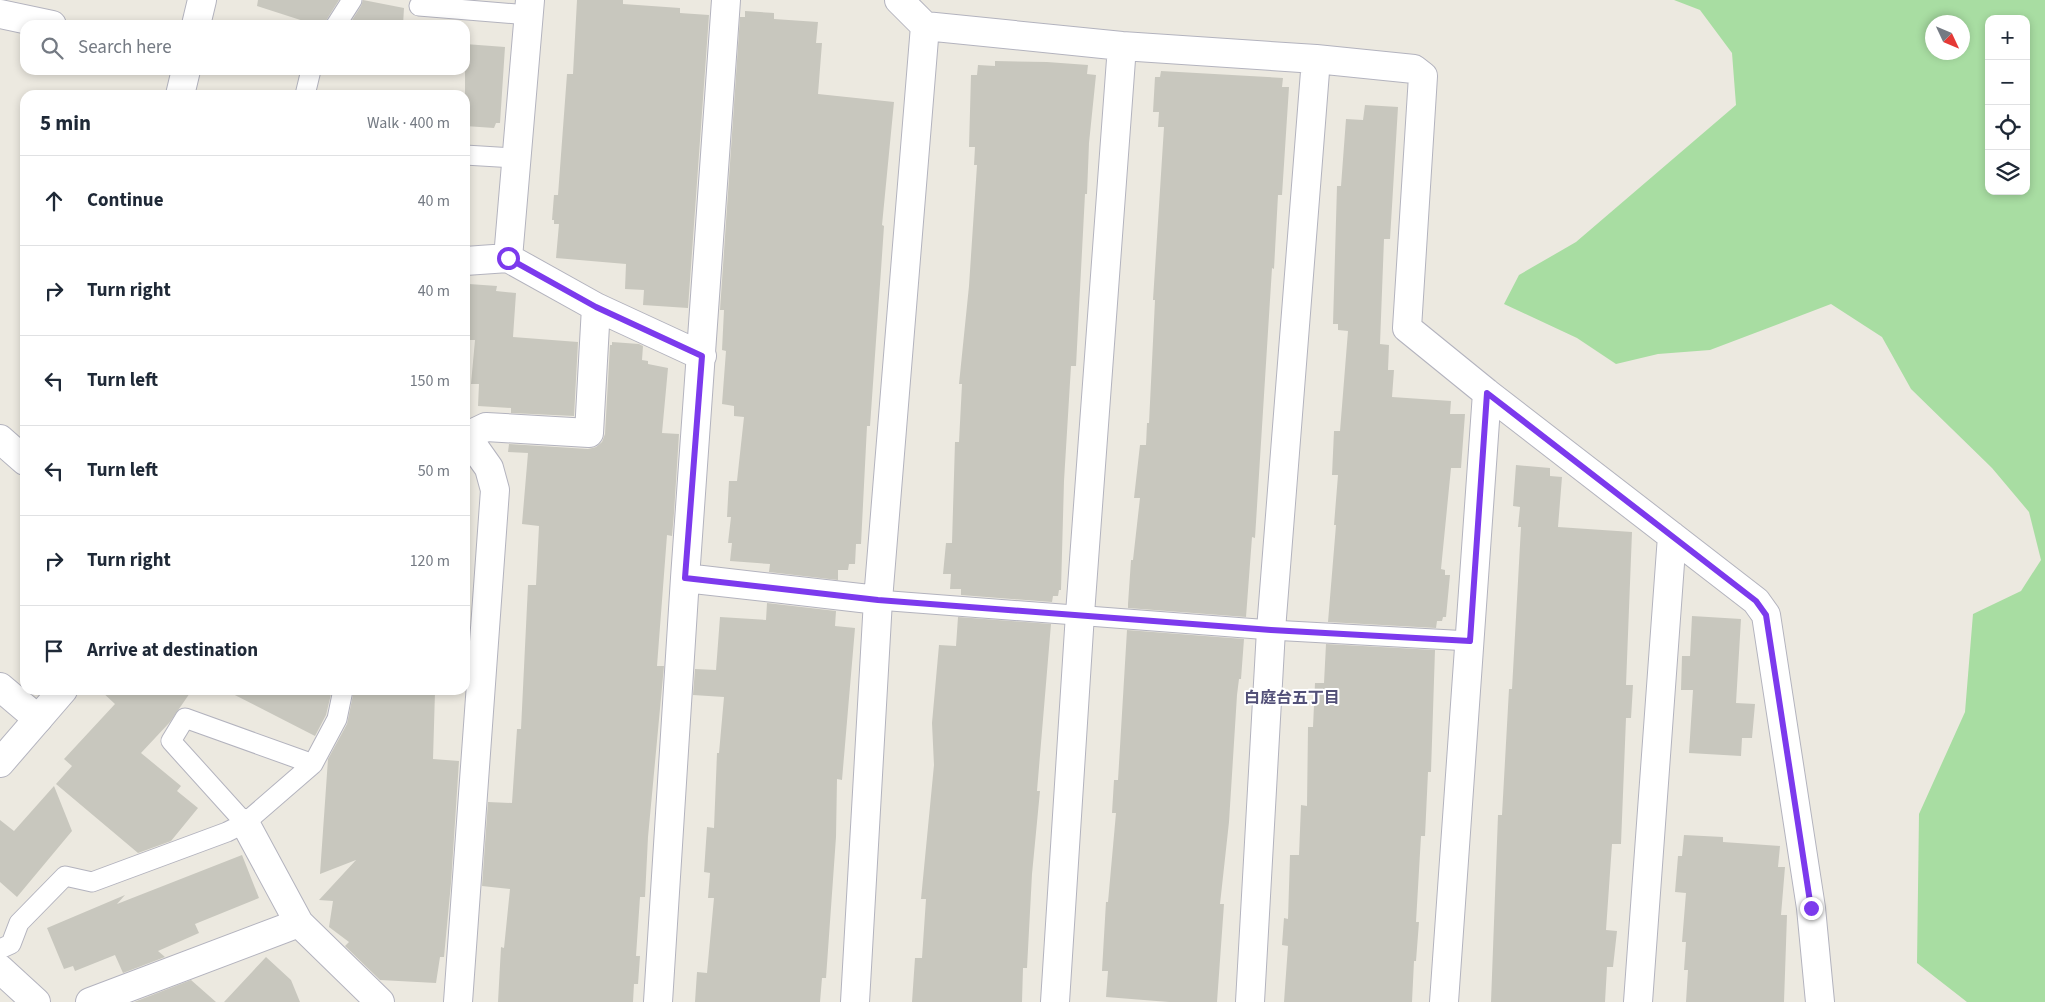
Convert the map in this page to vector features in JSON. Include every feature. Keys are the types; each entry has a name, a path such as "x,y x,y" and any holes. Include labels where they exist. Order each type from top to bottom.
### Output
{"street":[{"path":"197,20 202,0"},
{"path":"658,1002 685,578 726,0"},
{"path":"899,0 925,26 1122,46 1316,59 1414,69 1422,76 1406,328 1756,601 1766,615 1811,908 1820,1002"},
{"path":"508,258 530,7"},
{"path":"0,14 28,20"},
{"path":"856,1002 878,600 925,26"},
{"path":"1055,1002 1080,614 1122,46"},
{"path":"1250,1002 1271,630 1316,59"},
{"path":"181,90 185,75"},
{"path":"470,261 508,258 596,307 702,356"},
{"path":"470,433 486,427 589,433 596,307"},
{"path":"1444,1002 1487,393"},
{"path":"0,439 20,457"},
{"path":"458,1002 495,490 489,468 470,441"},
{"path":"1638,1002 1672,536"},
{"path":"685,578 878,600"},
{"path":"0,687 38,719"},
{"path":"0,763 59,695"},
{"path":"245,823 299,923 380,1002"},
{"path":"90,1002 299,923"},
{"path":"0,969 36,1002"}],"lane":[{"path":"339,20 352,0"},
{"path":"419,6 530,7"},
{"path":"306,90 310,75"},
{"path":"470,155 516,158"},
{"path":"878,600 1271,630 1470,641"},
{"path":"0,949 11,944 19,923 64,876 92,882 227,832 245,823 313,764 337,719 342,695"},
{"path":"245,823 171,741 186,718 313,764"}],"green space":[{"path":"1674,0 2045,0 2045,1002 1967,1002 1917,963 1919,814 1965,712 1973,614 2021,591 2041,560 2029,512 1992,468 1911,389 1882,337 1831,304 1710,350 1658,354 1616,364 1577,338 1504,304 1519,275 1576,242 1736,105 1732,53 1700,10"}],"building":[{"path":"258,0 339,0 327,20 300,20 257,6"},
{"path":"363,0 404,8 403,20 352,20"},
{"path":"577,0 623,0 623,4 680,8 680,13 709,15 688,308 643,305 644,290 625,289 626,264 556,258 559,224 554,224 554,220 552,220 554,195 558,195 567,74 573,74"},
{"path":"745,11 774,13 774,19 818,22 816,43 822,43 818,94 894,102 882,225 884,226 870,426 867,426 861,544 856,544 855,564 849,564 848,570 838,570 838,580 769,572 770,564 730,561 732,543 728,543 731,517 727,517 729,481 737,481 744,417 734,416 734,406 722,404 726,351 722,350 724,310 720,310 740,17 745,17"},
{"path":"470,44 505,47 500,123 496,123 494,128 470,126 470,90 465,90 465,75 470,75"},
{"path":"995,61 1088,65 1087,74 1096,75 1089,143 1087,194 1085,194 1076,366 1071,366 1064,481 1061,590 1059,590 1058,596 1053,596 1052,602 961,595 961,589 950,589 951,574 943,574 946,543 952,543 955,442 959,442 962,384 959,384 969,286 977,165 974,165 975,147 969,147 971,75 977,75 978,65 995,66"},
{"path":"1161,71 1283,78 1282,87 1289,87 1282,195 1278,195 1274,269 1272,268 1255,538 1252,537 1246,617 1128,608 1131,560 1133,560 1140,498 1134,498 1140,445 1146,445 1147,423 1149,423 1155,300 1153,300 1164,127 1158,127 1159,112 1153,112 1155,77 1160,77"},
{"path":"1365,105 1398,107 1390,239 1384,239 1380,344 1389,345 1388,370 1394,370 1392,397 1451,401 1450,414 1465,414 1461,468 1451,468 1441,569 1445,570 1445,575 1450,575 1446,617 1443,617 1442,621 1437,621 1436,628 1328,622 1338,475 1332,475 1334,431 1340,431 1348,331 1338,330 1338,324 1333,324 1337,186 1341,186 1346,119 1363,120"},
{"path":"470,284 497,286 496,291 516,293 513,337 578,342 574,416 511,413 511,408 478,406 479,384 471,384 475,340 470,340"},
{"path":"612,342 639,344 643,346 642,360 648,361 648,364 668,368 662,433 679,434 672,536 667,535 657,666 664,666 648,837 645,897 640,897 636,956 640,956 638,984 634,984 633,1002 498,1002 501,947 504,948 510,889 482,886 488,802 512,803 517,729 521,729 528,585 536,585 539,526 522,524 528,453 508,452 509,444 588,449 596,447 602,442 605,434 610,345 612,345"},
{"path":"1516,465 1550,468 1550,476 1562,477 1558,527 1632,532 1626,685 1633,685 1631,718 1626,718 1621,844 1612,844 1606,930 1617,931 1613,967 1607,967 1605,1002 1491,1002 1498,815 1502,815 1509,689 1512,689 1521,527 1518,527 1520,507 1513,506"},
{"path":"767,603 836,611 835,626 855,628 842,780 837,779 836,837 826,978 822,978 820,1002 695,1002 697,972 707,973 714,898 708,898 710,873 704,872 707,827 714,828 717,753 719,753 724,697 693,695 695,669 716,670 720,617 766,620"},
{"path":"1692,616 1741,619 1736,703 1755,704 1752,738 1742,738 1741,756 1689,753 1693,690 1681,690 1682,656 1690,656"},
{"path":"958,617 1051,624 1037,791 1040,791 1032,874 1027,968 1023,968 1022,1002 912,1002 915,958 922,958 926,899 921,899 934,765 932,723 939,645 956,646"},
{"path":"1127,630 1244,639 1241,679 1239,679 1237,695 1229,822 1220,904 1224,904 1217,1002 1169,1002 1106,997 1108,971 1102,971 1104,936 1116,813 1112,813 1114,780 1118,780"},
{"path":"1326,644 1435,650 1431,772 1428,772 1425,836 1421,836 1416,922 1419,922 1416,961 1414,961 1412,1002 1284,1002 1288,946 1282,945 1284,918 1288,919 1290,855 1299,855 1301,805 1307,806 1308,727 1313,727 1315,683 1324,683"},
{"path":"105,695 189,695 170,722 141,753 181,786 177,791 198,808 171,841 138,853 56,784 72,766 64,759 115,704"},
{"path":"235,695 331,695 326,715 315,736"},
{"path":"353,695 435,695 433,759 459,761 444,957 440,957 436,983 380,980 345,946 349,942 329,927 333,901 319,900 356,860 320,874 328,759 347,724"},
{"path":"54,786 72,831 17,897 0,882 0,820 14,831"},
{"path":"1684,835 1723,837 1723,842 1780,846 1778,867 1785,867 1781,915 1787,915 1784,1002 1686,1002 1688,970 1684,970 1686,942 1682,942 1686,893 1675,892 1678,856 1682,856"},
{"path":"242,855 259,898 195,924 199,933 158,951 165,957 123,973 115,955 75,971 73,966 64,969 47,928 125,895 117,904"},
{"path":"266,957 291,980 300,1002 224,1002"},
{"path":"191,980 216,1002 134,1002"}],"district":[{"name":"白庭台五丁目","path":"1292,697"}],"route":[{"path":"508,258 596,307 702,356 685,578 878,600 1271,630 1470,641 1487,393 1756,601 1766,615 1811,908"}]}
